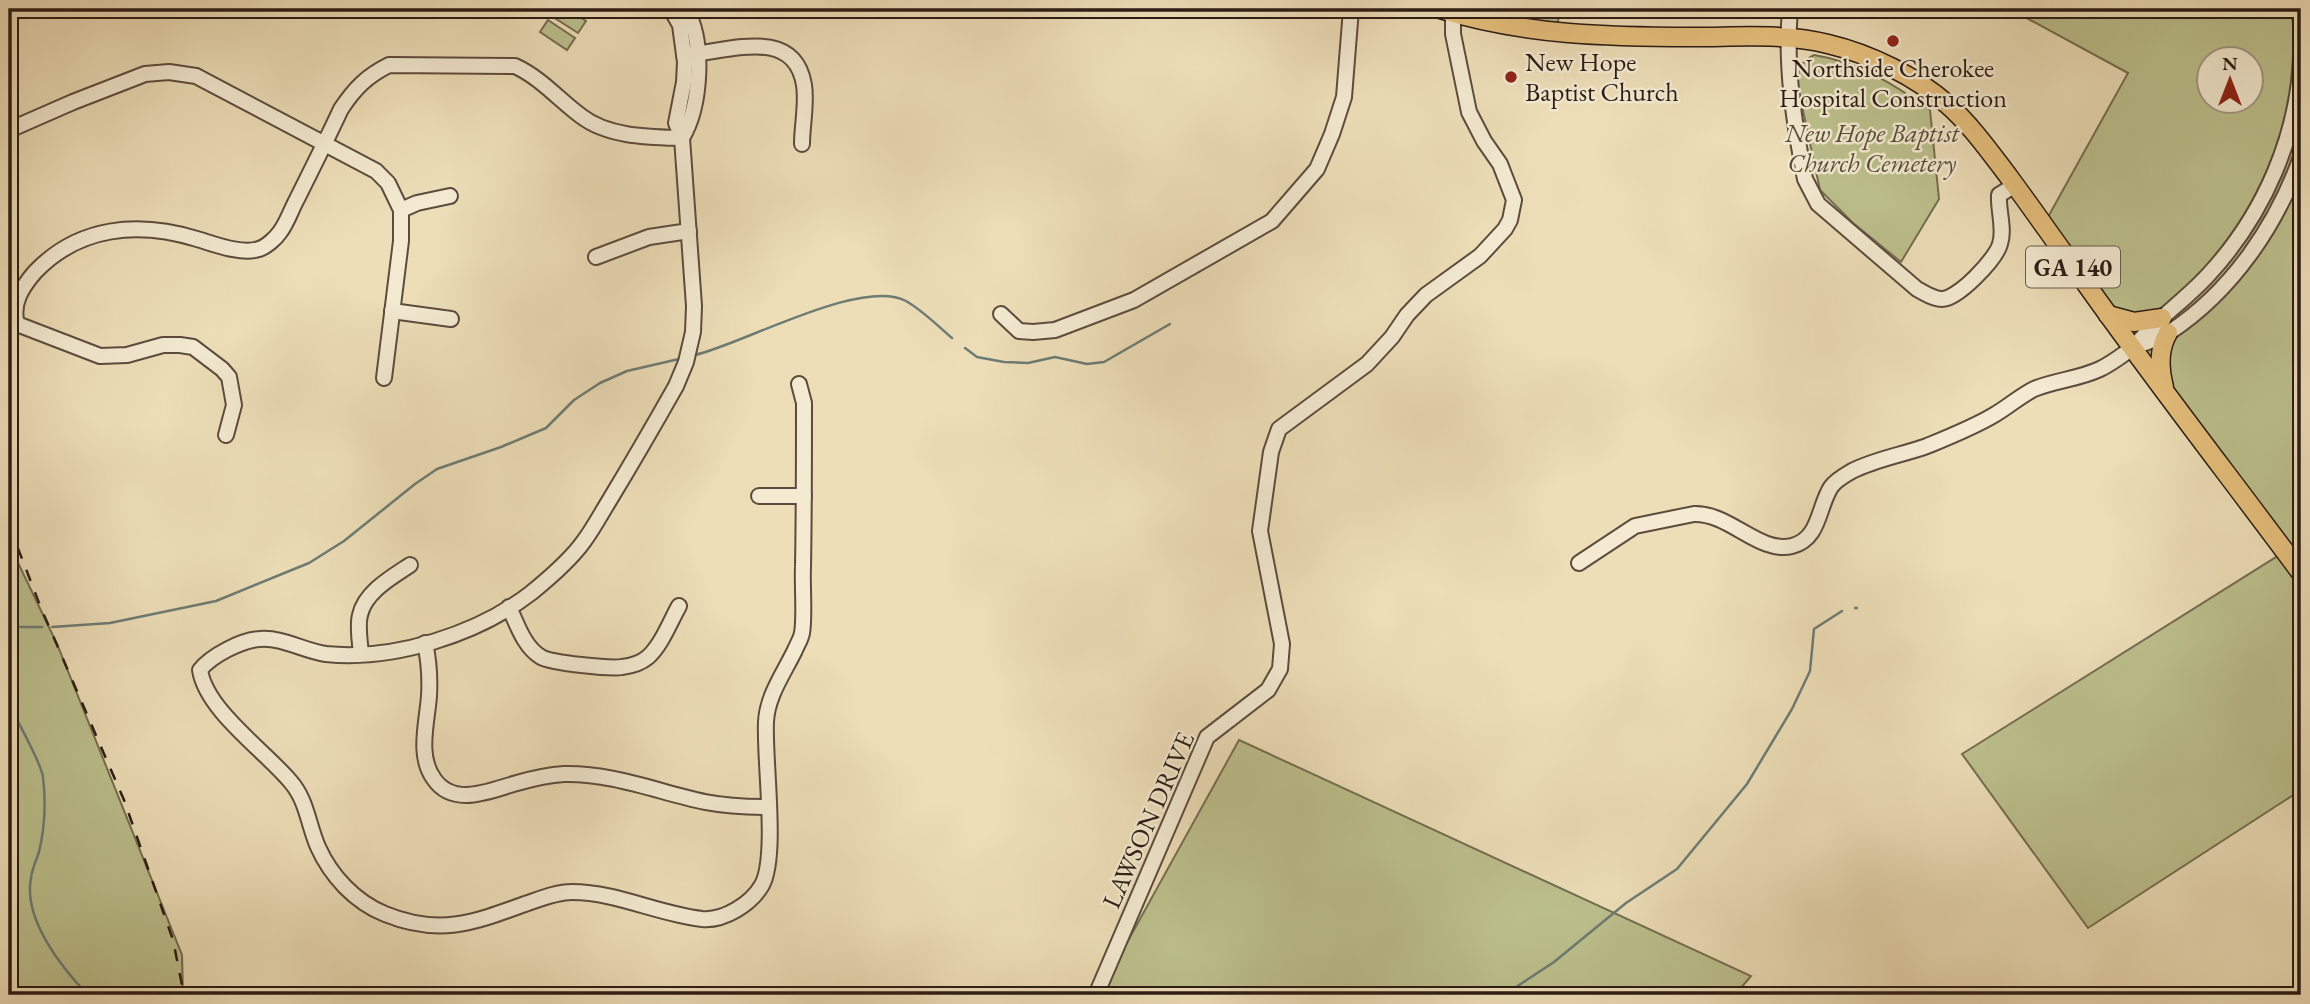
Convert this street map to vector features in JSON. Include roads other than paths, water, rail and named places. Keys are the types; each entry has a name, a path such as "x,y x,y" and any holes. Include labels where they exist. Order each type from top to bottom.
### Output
{"main road":[{"name":"GA 140","path":"1446,11 1485,22 1535,31 1626,36 1787,39 1827,43 1909,78 1947,104 1991,152 2108,315 2301,573"},
{"path":"2108,315 2134,322 2165,325 2160,357 2164,390"}],"street":[{"path":"671,9 691,55 696,88 690,125 682,138 694,306 692,332 686,362 676,386 583,543 530,593 509,607 479,623 425,643 393,651 329,654 259,639 242,643 209,659 200,670 202,682 217,705 260,753 290,781 303,800 318,846 329,868 362,903 386,915 438,927 467,924 569,892 617,899 704,920 725,916 746,903 762,886 768,867 766,720 772,695 802,634 804,403 799,384"},
{"path":"686,9 695,31 691,55"},
{"path":"1001,314 1019,331 1055,330 1134,300 1272,221 1317,169 1332,134 1344,97 1351,9"},
{"path":"1790,9 1787,39 1793,108 1805,179 1810,191 1818,204 1917,289 1929,296 1943,299 1953,296 1982,270 1995,256 2000,244 2002,234 1999,195 2015,185"},
{"path":"2300,9 2301,27"},
{"name":"LAWSON DRIVE","path":"1097,995 1208,737 1263,695 1275,681 1280,669 1281,635 1260,531 1271,452 1279,429 1367,364 1392,337 1406,315 1426,295 1480,256 1510,220 1514,200 1500,164 1469,112 1446,11"},
{"path":"691,55 756,46 785,52 794,62 804,86 802,144"},
{"path":"2165,325 2217,265 2268,188 2290,129 2299,85 2301,56"},
{"path":"226,435 234,405 229,377 222,369 193,347 163,345 127,355 100,356 17,324 14,315 16,300 31,277 50,257 79,239 110,232 142,229 172,232 227,248 259,249 279,233 341,109 354,90 370,74 389,65 515,66 533,75 583,119 617,132 648,137 682,138"},
{"path":"9,130 145,74 169,72 195,76 376,171 388,183 401,210 401,240 384,378"},
{"path":"1579,563 1635,526 1694,514 1703,514 1731,524 1768,545 1791,546 1816,528 1832,485 1852,472 1875,461 1927,446 1993,415 2033,390 2087,375 2102,368 2212,297 2251,252 2278,211 2301,157"},
{"path":"401,210 417,203 450,196"},
{"path":"596,257 649,237 689,231"},
{"path":"392,311 450,319"},
{"path":"759,496 804,496"},
{"path":"361,654 359,615 376,590 410,565"},
{"path":"509,607 519,630 531,648 543,658 620,668 634,665 646,658 656,647 680,606"},
{"path":"425,643 429,663 429,694 424,752 427,768 436,782 449,792 466,796 483,794 519,782 563,774 602,777 724,805 768,807"}],"waterway":[{"path":"695,355 833,305 861,298 886,296 906,301 952,338"},
{"path":"965,348 977,357 1004,362 1028,363 1055,357 1087,364 1104,362 1170,324"},
{"path":"52,627 110,623 216,601 309,563 344,541 437,469 546,428 574,400 600,383 627,371 679,359"},
{"path":"1504,995 1554,962 1626,903 1677,869 1747,784 1792,709 1810,671 1814,629 1842,611"},
{"path":"9,627 42,627"},
{"path":"9,704 43,777 44,824 31,878 33,910 46,941 88,995"}],"railway":[{"path":"9,525 41,608 124,800 173,940 184,995"}],"place":[{"name":"Northside Cherokee Hospital Construction","path":"1893,41"},
{"name":"New Hope Baptist Church","path":"1511,77"}],"park label":[{"name":"New Hope Baptist Church Cemetery","path":"1872,148"}]}
